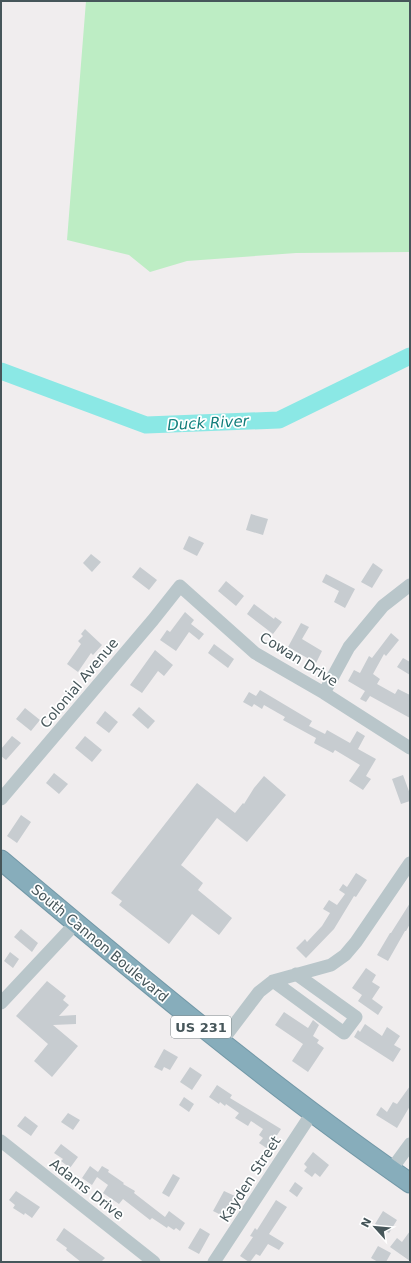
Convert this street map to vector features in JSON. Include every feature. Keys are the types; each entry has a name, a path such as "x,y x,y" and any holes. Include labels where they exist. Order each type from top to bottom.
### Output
{"highway":[{"name":"South Cannon Boulevard","path":"1,860 221,1042 312,1113 410,1183"}],"street":[{"path":"324,693 349,647 383,606 410,585"},
{"name":"Cowan Drive","path":"180,586 255,653 324,693 410,748"},
{"name":"Colonial Avenue","path":"1,799 153,620 180,586"},
{"path":"221,1042 259,992 273,980 331,966 345,955 356,942 410,863"},
{"path":"1,1003 76,923"},
{"path":"273,980 344,1033 356,1017 296,974"},
{"name":"Kayden Street","path":"214,1262 312,1113"},
{"name":"Adams Drive","path":"1,1141 154,1262"},
{"path":"391,1170 410,1144"}],"green space":[{"path":"86,1 410,1 410,252 296,253 187,261 150,272 129,255 67,240"}],"building":[{"path":"251,514 268,519 263,535 246,530"},
{"path":"189,536 204,543 197,556 183,549"},
{"path":"91,554 101,562 92,572 83,563"},
{"path":"373,563 383,570 372,588 361,582"},
{"path":"140,567 157,580 149,590 132,577"},
{"path":"326,574 355,589 345,608 334,602 339,591 322,582"},
{"path":"226,581 244,596 236,606 218,591"},
{"path":"254,604 274,619 275,617 282,622 273,634 247,614"},
{"path":"185,612 194,620 191,624 204,634 199,640 189,632 176,651 160,640 167,630 170,632"},
{"path":"301,623 309,627 302,639 322,651 316,663 288,647"},
{"path":"85,629 102,645 93,655 91,653 78,672 67,664 81,644 78,641 83,636 81,634"},
{"path":"391,633 399,640 386,656 384,654 373,674 380,679 377,684 395,694 398,689 410,695 410,718 370,696 366,702 360,699 365,691 348,681 354,670 360,673 369,656 372,658"},
{"path":"214,644 234,659 228,668 208,653"},
{"path":"155,650 173,665 164,676 158,671 142,693 130,685"},
{"path":"403,658 410,662 410,675 397,667"},
{"path":"260,690 312,721 309,726 325,734 327,730 350,743 357,731 365,736 358,749 376,759 366,776 371,779 363,790 349,781 360,765 335,750 333,753 314,743 316,738 283,720 285,717 264,705 262,709 254,704 252,707 243,702 249,692 256,696"},
{"path":"139,707 155,721 148,729 132,715"},
{"path":"25,708 40,720 31,731 16,719"},
{"path":"105,711 118,722 109,733 96,723"},
{"path":"12,736 21,743 6,760 1,756 1,749"},
{"path":"85,736 102,750 92,762 75,748"},
{"path":"54,773 68,784 59,794 46,783"},
{"path":"403,775 410,794 410,801 401,804 392,779"},
{"path":"264,776 286,795 247,842 217,818 181,865 203,883 198,890 232,918 219,935 192,914 169,944 119,905 122,901 111,893 197,783 235,813 243,803 244,804"},
{"path":"21,815 31,822 17,843 7,836"},
{"path":"356,873 367,880 356,897 354,896 334,929 306,958 296,948 305,939 307,942 322,926 330,913 323,909 329,900 337,905 345,894 339,890 343,884 347,887"},
{"path":"410,903 410,924 388,961 377,955"},
{"path":"21,929 38,943 32,952 14,937"},
{"path":"10,952 19,959 13,968 4,961"},
{"path":"366,968 376,975 372,982 380,987 372,999 383,1007 378,1015 358,1001 362,995 352,988"},
{"path":"47,981 66,996 63,1000 69,1005 59,1016 76,1015 76,1024 53,1025 78,1046 52,1077 34,1061 48,1044 16,1016"},
{"path":"284,1012 308,1028 313,1020 319,1025 313,1036 319,1040 317,1043 324,1048 308,1072 292,1061 303,1044 275,1025"},
{"path":"365,1024 382,1036 387,1027 400,1036 394,1045 401,1049 393,1062 354,1037 358,1030 360,1032"},
{"path":"164,1049 178,1057 170,1070 164,1067 162,1071 154,1067"},
{"path":"190,1067 202,1075 192,1090 180,1082"},
{"path":"217,1085 232,1095 230,1098 281,1129 268,1149 259,1143 263,1138 259,1135 263,1129 251,1121 248,1126 235,1118 239,1113 226,1104 225,1106 220,1102 219,1104 209,1097"},
{"path":"410,1086 410,1106 397,1128 376,1115 381,1107 387,1112 393,1102 397,1104"},
{"path":"184,1097 194,1104 189,1112 179,1105"},
{"path":"68,1113 80,1120 73,1130 61,1122"},
{"path":"25,1116 38,1126 31,1136 17,1126"},
{"path":"61,1144 78,1157 70,1168 61,1161 63,1159 54,1153"},
{"path":"313,1152 329,1165 320,1177 315,1173 312,1177 304,1171 307,1167 304,1164"},
{"path":"90,1166 98,1172 102,1166 109,1170 108,1172 135,1191 134,1193 165,1217 169,1211 185,1223 180,1231 176,1228 174,1230 168,1226 167,1228 152,1218 150,1220 123,1199 119,1204 103,1193 108,1185 97,1177 92,1185 82,1178"},
{"path":"173,1174 180,1178 169,1197 162,1193"},
{"path":"295,1182 303,1188 297,1197 289,1191"},
{"path":"16,1191 40,1207 32,1218 13,1208 15,1205 9,1200"},
{"path":"224,1191 235,1196 223,1216 213,1211"},
{"path":"276,1200 287,1207 269,1234 284,1243 279,1250 268,1244 260,1256 256,1254 249,1262 240,1256 253,1237 250,1236 255,1228 257,1230"},
{"path":"383,1211 397,1220 389,1233 375,1224"},
{"path":"64,1228 105,1258 101,1262 81,1262 66,1250 67,1248 56,1240"},
{"path":"200,1228 210,1234 199,1254 188,1248"},
{"path":"410,1231 410,1261 390,1247 397,1238 402,1242"},
{"path":"378,1246 391,1253 386,1262 378,1262 371,1258"}],"waterway":[{"name":"Duck River","path":"1,371 146,425 279,420 410,356"}]}
